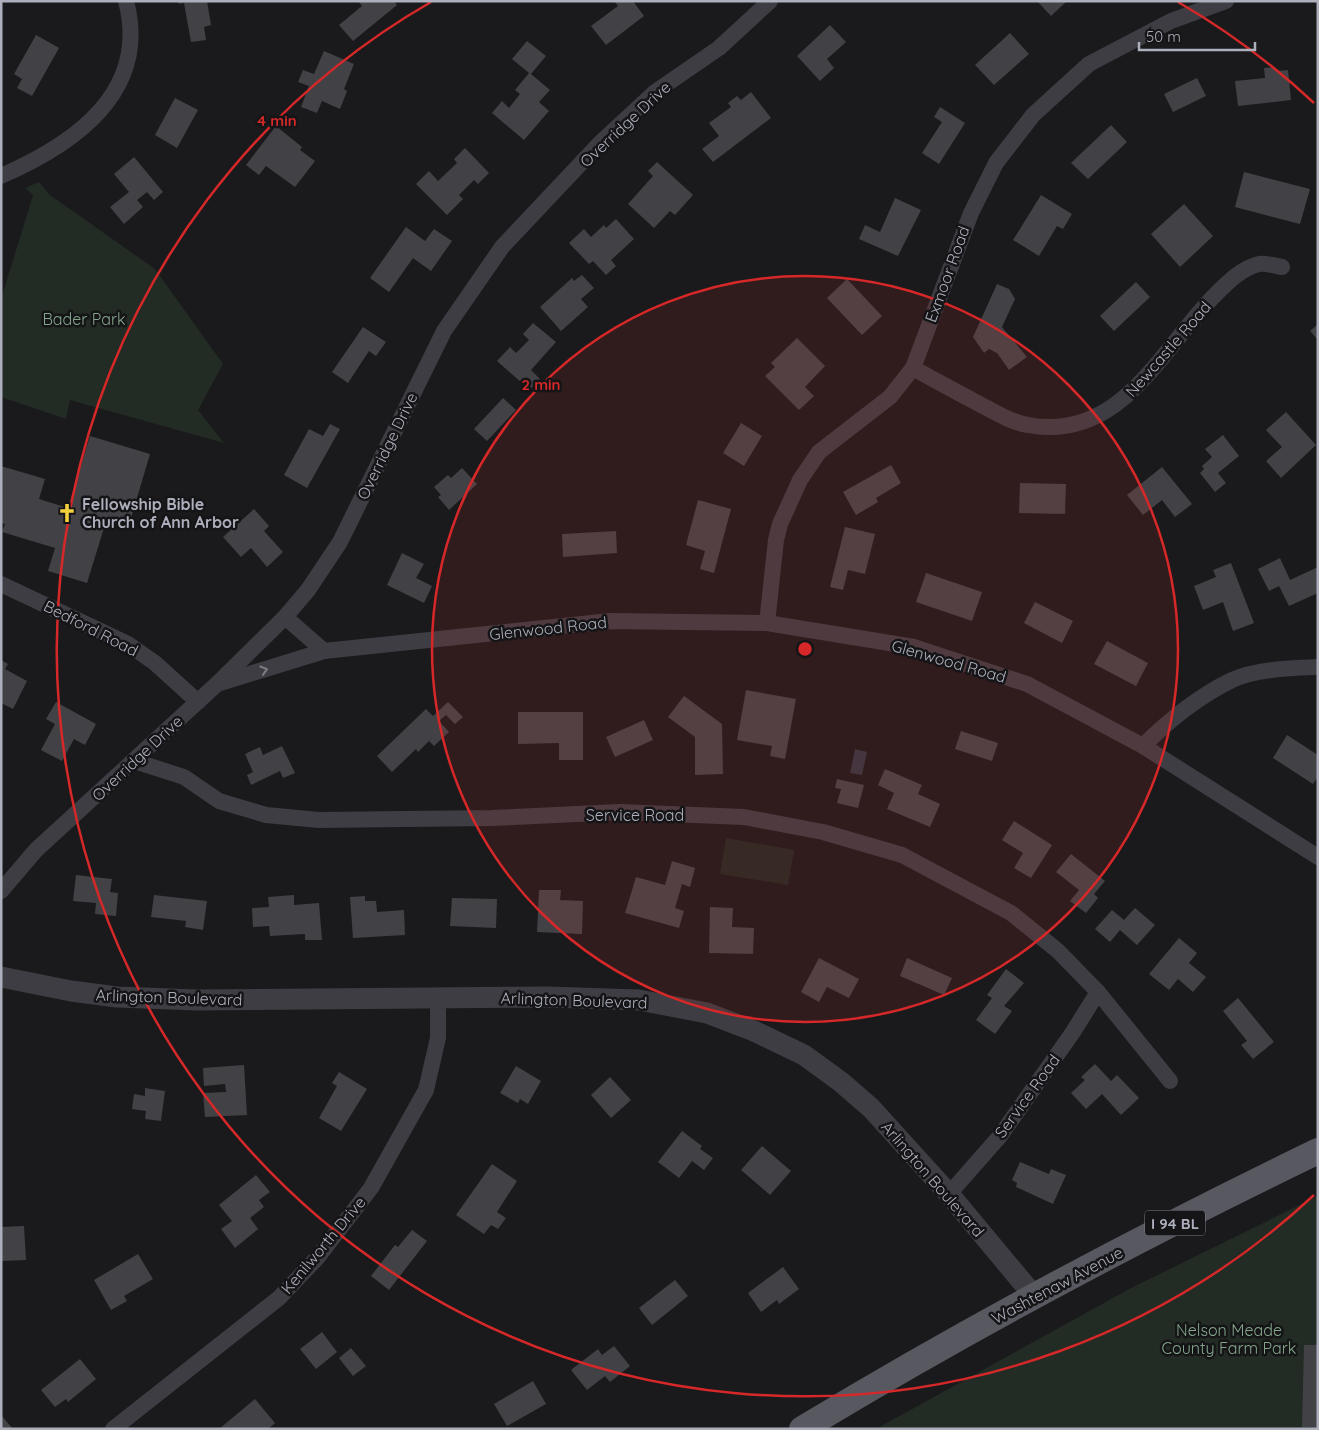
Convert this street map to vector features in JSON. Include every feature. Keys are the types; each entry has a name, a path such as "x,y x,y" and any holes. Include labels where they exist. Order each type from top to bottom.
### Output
{"main road":[{"name":"Washtenaw Avenue","path":"802,1429 887,1378 1034,1296 1233,1192 1318,1151"}],"street":[{"path":"1,176 60,146 96,116 122,82 132,37 126,1"},
{"name":"Overridge Drive","path":"1,890 36,850 217,684 285,617 308,590 340,542 444,330 502,247 602,142 656,92 719,48 770,1"},
{"name":"Exmoor Road","path":"767,623 776,540 780,524 800,480 819,452 890,397 913,368 970,212 996,164 1033,115 1089,64 1171,22 1226,1"},
{"name":"Newcastle Road","path":"913,368 1004,417 1026,425 1052,428 1074,425 1095,418 1115,407 1126,397 1200,311 1222,288 1245,270 1261,264 1282,267"},
{"name":"Bedford Road","path":"1,584 128,644 155,663 198,702"},
{"path":"285,617 324,651"},
{"name":"Glenwood Road","path":"217,684 324,651 610,621 767,623 914,647 1018,681 1143,746 1318,857"},
{"path":"1143,746 1165,724 1231,680 1280,668 1318,667"},
{"name":"Service Road","path":"134,761 184,777 219,801 266,815 319,820 492,818 629,813 744,817 823,832 902,855 1011,913 1058,951 1098,992 1170,1082"},
{"name":"Arlington Boulevard","path":"1,977 71,991 117,997 197,1000 548,996 639,1000 712,1014 754,1031 804,1055 841,1082 874,1110 949,1194 1034,1296"},
{"name":"Service Road","path":"949,1194 1000,1136 1073,1032 1098,992"},
{"name":"Kenilworth Drive","path":"113,1429 279,1298 318,1257 370,1188 426,1090 438,1038 438,998"}],"green space":[{"name":"Bader Park","path":"39,182 50,195 155,269 223,364 198,410 224,443 70,400 66,419 1,397 1,299 33,195 25,188"},
{"path":"726,838 794,850 788,885 720,874"},
{"name":"Nelson Meade County Farm Park","path":"1318,1196 1318,1429 876,1429 1131,1288"}],"shaded area":[{"path":"855,749 867,752 862,775 850,773"}],"building":[{"path":"178,1 207,1 211,25 204,27 206,40 191,42 184,3 179,4"},
{"path":"358,1 394,1 397,5 353,41 339,25 362,6"},
{"path":"614,1 633,1 644,16 606,45 591,26 618,6"},
{"path":"1037,1 1067,1 1051,16"},
{"path":"830,25 846,42 827,59 834,68 820,81 797,56"},
{"path":"1010,33 1029,54 994,85 975,65"},
{"path":"36,35 59,48 32,96 17,88 22,79 14,74"},
{"path":"527,41 546,56 531,74 550,90 539,102 549,111 524,140 492,113 502,101 509,108 520,94 515,90 529,73 512,59"},
{"path":"324,51 354,64 344,89 347,91 340,109 322,101 317,113 301,107 309,86 298,82 303,70 314,74"},
{"path":"1275,67 1276,71 1288,70 1291,100 1238,106 1235,81 1265,78 1264,68"},
{"path":"1197,78 1206,96 1173,112 1164,94"},
{"path":"751,92 771,118 713,162 702,149 719,136 709,123 731,107 728,103 737,96 741,100"},
{"path":"175,98 198,110 177,148 155,135"},
{"path":"940,107 965,123 939,164 922,153 942,122 934,117"},
{"path":"1111,125 1127,142 1088,179 1071,163"},
{"path":"276,126 302,147 300,150 315,161 295,187 266,166 259,175 246,165"},
{"path":"465,148 489,173 478,184 474,180 459,195 463,199 447,215 416,184 429,171 438,181 457,163 454,159"},
{"path":"134,157 163,192 154,200 147,192 137,200 143,207 124,224 110,207 129,192 114,174"},
{"path":"657,162 693,195 675,215 670,211 654,228 628,204 653,176 648,171"},
{"path":"1244,172 1310,189 1300,224 1235,207"},
{"path":"1041,195 1072,214 1063,229 1057,226 1039,256 1013,240"},
{"path":"895,198 921,210 898,256 859,239 865,225 880,232"},
{"path":"1184,204 1213,236 1180,267 1151,234"},
{"path":"616,219 634,239 611,260 616,266 606,275 593,261 589,264 569,243 584,229 591,237 604,225 606,228"},
{"path":"406,227 425,241 434,229 452,241 431,271 413,258 389,292 370,278"},
{"path":"582,275 594,288 581,299 588,307 561,331 540,307 572,278 574,281"},
{"path":"847,279 882,316 862,335 827,298"},
{"path":"1136,282 1150,297 1114,331 1100,316"},
{"path":"997,284 1009,289 1015,299 1002,327 1027,357 1009,370 997,353 989,349 984,353 973,337"},
{"path":"533,323 556,342 531,370 540,379 530,390 497,361 510,347 516,353 529,340 523,334"},
{"path":"1318,324 1318,340 1310,331"},
{"path":"363,327 386,342 376,356 369,351 348,383 332,372"},
{"path":"797,338 825,366 805,387 814,396 799,410 765,376 775,367 771,363"},
{"path":"503,398 516,410 487,441 474,429"},
{"path":"1286,412 1316,445 1281,478 1266,461 1282,447 1266,430"},
{"path":"741,423 762,436 744,466 723,453"},
{"path":"330,424 340,429 307,488 284,475 309,429 323,436"},
{"path":"1223,435 1239,456 1218,473 1226,483 1215,492 1200,473 1204,469 1202,466 1212,457 1205,449"},
{"name":"Fellowship Bible Church of Ann Arbor","path":"90,436 150,454 129,525 107,518 87,583 48,571 55,548 2,532 5,524 1,523 1,466 45,479 39,499 68,508"},
{"path":"891,465 901,483 876,498 878,502 856,515 843,492"},
{"path":"1162,467 1192,504 1175,517 1162,500 1143,515 1127,495"},
{"path":"462,468 477,484 449,510 438,497 441,495 434,487 448,475 451,478"},
{"path":"1020,483 1066,484 1065,514 1019,513"},
{"path":"698,500 731,509 714,573 700,569 705,551 686,545"},
{"path":"254,509 269,526 264,531 283,552 267,567 251,548 241,557 223,537"},
{"path":"845,527 875,534 865,574 848,570 843,590 830,587"},
{"path":"616,531 617,553 563,557 562,534"},
{"path":"402,553 424,564 416,578 432,586 424,603 387,585"},
{"path":"1280,558 1290,580 1318,567 1318,593 1289,606 1279,586 1269,591 1258,569"},
{"path":"1231,563 1254,623 1233,631 1223,602 1203,610 1194,586 1216,577 1213,570"},
{"path":"926,573 982,592 972,621 916,602"},
{"path":"1035,602 1073,621 1062,643 1024,623"},
{"path":"1107,641 1148,663 1136,686 1094,664"},
{"path":"1,660 8,664 5,669 27,681 13,709 1,703"},
{"path":"746,690 796,699 785,759 770,756 772,746 737,740"},
{"path":"684,696 722,724 723,774 695,775 695,737 668,717"},
{"path":"56,702 96,724 85,745 74,739 62,761 41,750 55,724 46,719"},
{"path":"448,702 463,717 455,724 446,715 439,721 449,732 434,746 429,741 418,752 416,749 392,772 377,756 426,709 433,716"},
{"path":"518,712 583,712 583,760 559,760 559,743 518,744"},
{"path":"644,720 653,740 615,757 606,737"},
{"path":"961,731 998,743 992,761 955,749"},
{"path":"1287,735 1318,755 1318,777 1313,784 1273,758"},
{"path":"282,746 295,773 283,778 280,771 251,785 247,775 253,772 245,754 260,747 263,755"},
{"path":"885,769 922,785 918,794 940,804 930,827 887,809 894,793 878,785"},
{"path":"837,779 864,785 858,808 837,803 841,789 835,788"},
{"path":"1014,821 1052,845 1031,878 1014,868 1023,853 1002,840"},
{"path":"1071,854 1105,881 1094,894 1098,898 1086,913 1070,901 1079,890 1056,872"},
{"path":"672,861 695,868 690,887 682,884 675,908 684,911 679,928 625,913 636,877 665,885"},
{"path":"76,875 112,879 110,892 118,893 116,916 95,914 96,903 73,901"},
{"path":"539,890 561,890 560,900 583,901 582,934 537,932"},
{"path":"154,895 207,901 203,930 185,927 186,921 151,917"},
{"path":"294,895 294,905 319,903 322,940 305,940 305,934 270,936 269,926 253,927 252,908 269,907 268,897"},
{"path":"365,896 365,901 376,901 377,912 404,910 405,935 353,938 350,897"},
{"path":"452,898 497,899 496,928 450,926"},
{"path":"710,907 733,908 732,927 754,928 753,954 709,953"},
{"path":"1135,908 1155,925 1137,945 1120,930 1110,942 1095,929 1112,910 1124,920"},
{"path":"1179,938 1197,953 1189,963 1206,977 1193,992 1178,979 1169,990 1149,974"},
{"path":"819,958 859,979 849,998 827,987 819,1002 801,992"},
{"path":"907,958 952,978 944,995 900,976"},
{"path":"1006,969 1024,983 1004,1006 1012,1011 995,1034 976,1020 992,998 987,995"},
{"path":"1238,998 1274,1042 1253,1059 1241,1045 1247,1041 1223,1011"},
{"path":"1095,1064 1111,1081 1117,1075 1139,1098 1121,1115 1102,1094 1086,1109 1071,1093 1085,1080 1081,1077"},
{"path":"244,1065 247,1115 205,1117 203,1093 226,1092 225,1084 204,1086 203,1068"},
{"path":"516,1066 541,1081 528,1104 520,1099 518,1103 500,1093"},
{"path":"339,1072 367,1089 341,1131 319,1118 337,1086 332,1083"},
{"path":"610,1077 631,1100 611,1118 591,1095"},
{"path":"145,1088 165,1091 161,1121 145,1119 146,1111 132,1109 134,1094 145,1096"},
{"path":"682,1131 702,1146 700,1149 713,1158 704,1170 692,1161 679,1178 658,1162"},
{"path":"762,1146 791,1171 770,1195 741,1170"},
{"path":"1020,1162 1049,1174 1051,1169 1066,1175 1053,1204 1016,1187 1017,1183 1012,1180"},
{"path":"492,1164 517,1181 497,1212 506,1218 498,1229 491,1225 484,1234 456,1215"},
{"path":"256,1175 270,1192 259,1200 264,1207 250,1218 258,1229 235,1248 221,1229 232,1221 219,1205"},
{"path":"24,1226 26,1260 2,1261 1,1227"},
{"path":"412,1230 427,1241 389,1290 371,1276 395,1245 398,1247"},
{"path":"138,1254 153,1279 124,1296 127,1301 111,1310 94,1280"},
{"path":"783,1267 799,1289 779,1304 777,1300 761,1312 748,1293"},
{"path":"675,1280 688,1296 652,1325 639,1308"},
{"path":"322,1332 337,1352 316,1369 300,1349"},
{"path":"1304,1345 1318,1345 1318,1428 1302,1427"},
{"path":"614,1346 630,1366 610,1382 605,1376 587,1390 571,1370 598,1349 602,1355"},
{"path":"351,1348 366,1366 353,1376 339,1358"},
{"path":"80,1359 96,1379 68,1402 66,1399 55,1407 41,1390"},
{"path":"533,1381 546,1404 507,1426 494,1404"},
{"path":"255,1399 275,1423 268,1429 219,1429"},
{"path":"1,1415 13,1429 1,1429"}],"place":[{"name":"Fellowship Bible Church of Ann Arbor","path":"67,513"}]}
